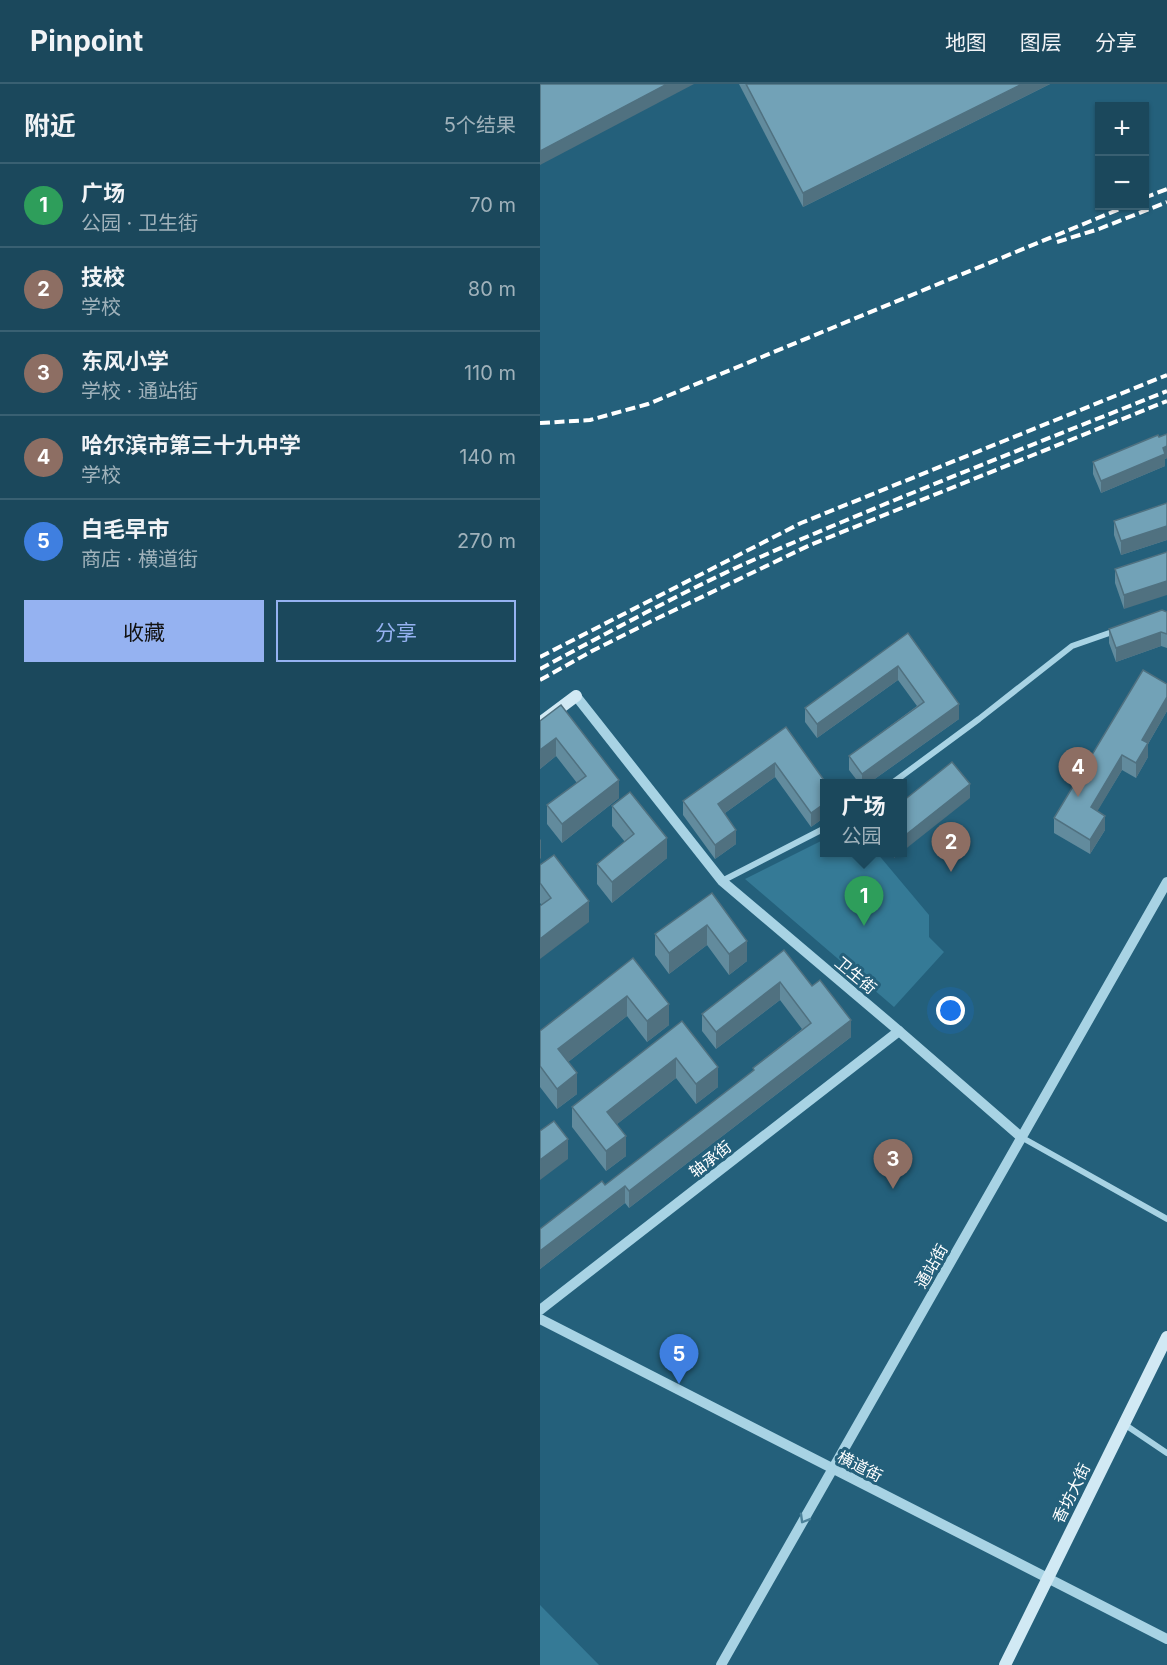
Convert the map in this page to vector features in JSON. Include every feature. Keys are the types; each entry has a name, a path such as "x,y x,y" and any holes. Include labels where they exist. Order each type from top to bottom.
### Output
{"main road":[{"path":"540,723 576,696"},
{"name":"香坊大街","path":"1005,1665 1167,1336"}],"street":[{"path":"896,779 1072,646 1117,631"},
{"name":"卫生街","path":"576,696 722,881 1021,1137 1167,1219"},
{"path":"722,881 820,831"},
{"name":"通站街","path":"721,1665 1167,884"},
{"name":"轴承街","path":"540,1311 899,1031"},
{"name":"横道街","path":"540,1319 1167,1639"},
{"path":"1124,1424 1167,1453"}],"shaded area":[{"path":"820,842 820,857 880,857 929,915 929,937 944,952 894,1007 745,879"},
{"path":"540,1605 599,1665 540,1665"}],"building":[{"path":"540,84 667,84 540,151"},
{"path":"746,84 1022,84 803,193"},
{"path":"1167,434 1167,446 1163,448 1165,454 1101,481 1093,462 1158,435 1159,437"},
{"path":"1167,503 1167,526 1121,541 1114,521"},
{"path":"1167,552 1167,581 1124,595 1115,569"},
{"path":"1162,610 1167,612 1167,634 1161,632 1116,648 1109,629"},
{"path":"908,633 959,704 862,774 849,756 924,702 898,666 817,724 805,708"},
{"path":"1143,670 1167,684 1167,697 1142,740 1148,743 1136,763 1122,755 1091,807 1105,816 1090,840 1054,818"},
{"path":"561,705 619,780 562,824 547,805 586,776 556,738 540,750 540,721"},
{"path":"786,727 823,779 820,779 820,807 811,813 775,763 718,804 736,830 715,845 683,801"},
{"path":"952,762 970,784 907,834 907,798"},
{"path":"630,792 667,838 612,882 597,864 634,834 612,806"},
{"path":"554,855 589,901 540,939 540,906 551,898 540,883 540,865"},
{"path":"712,893 747,941 729,954 707,925 669,953 655,934"},
{"path":"784,950 812,986 820,980 851,1020 629,1191 625,1186 540,1251 540,1229 602,1181 605,1185 811,1023 780,982 716,1032 702,1014"},
{"path":"633,958 669,1004 647,1021 627,996 558,1049 577,1073 557,1089 540,1066 540,1031"},
{"path":"682,1021 718,1067 696,1084 676,1058 607,1112 626,1136 606,1151 572,1107"},
{"path":"554,1121 568,1139 540,1160 540,1131"}],"railway":[{"path":"1149,196 1167,189"},
{"path":"1057,242 1099,229 1167,202"},
{"path":"540,423 590,420 648,404 1117,210"},
{"path":"540,657 801,523 1167,375"},
{"path":"540,669 665,602 742,565 1167,391"},
{"path":"540,680 594,650 810,545 1167,401"}],"place":[{"name":"哈尔滨市第三十九中学","path":"1078,797"},
{"name":"技校","path":"951,872"},
{"name":"广场","path":"864,926"},
{"name":"东风小学","path":"893,1189"},
{"name":"白毛早市","path":"679,1384"}]}
